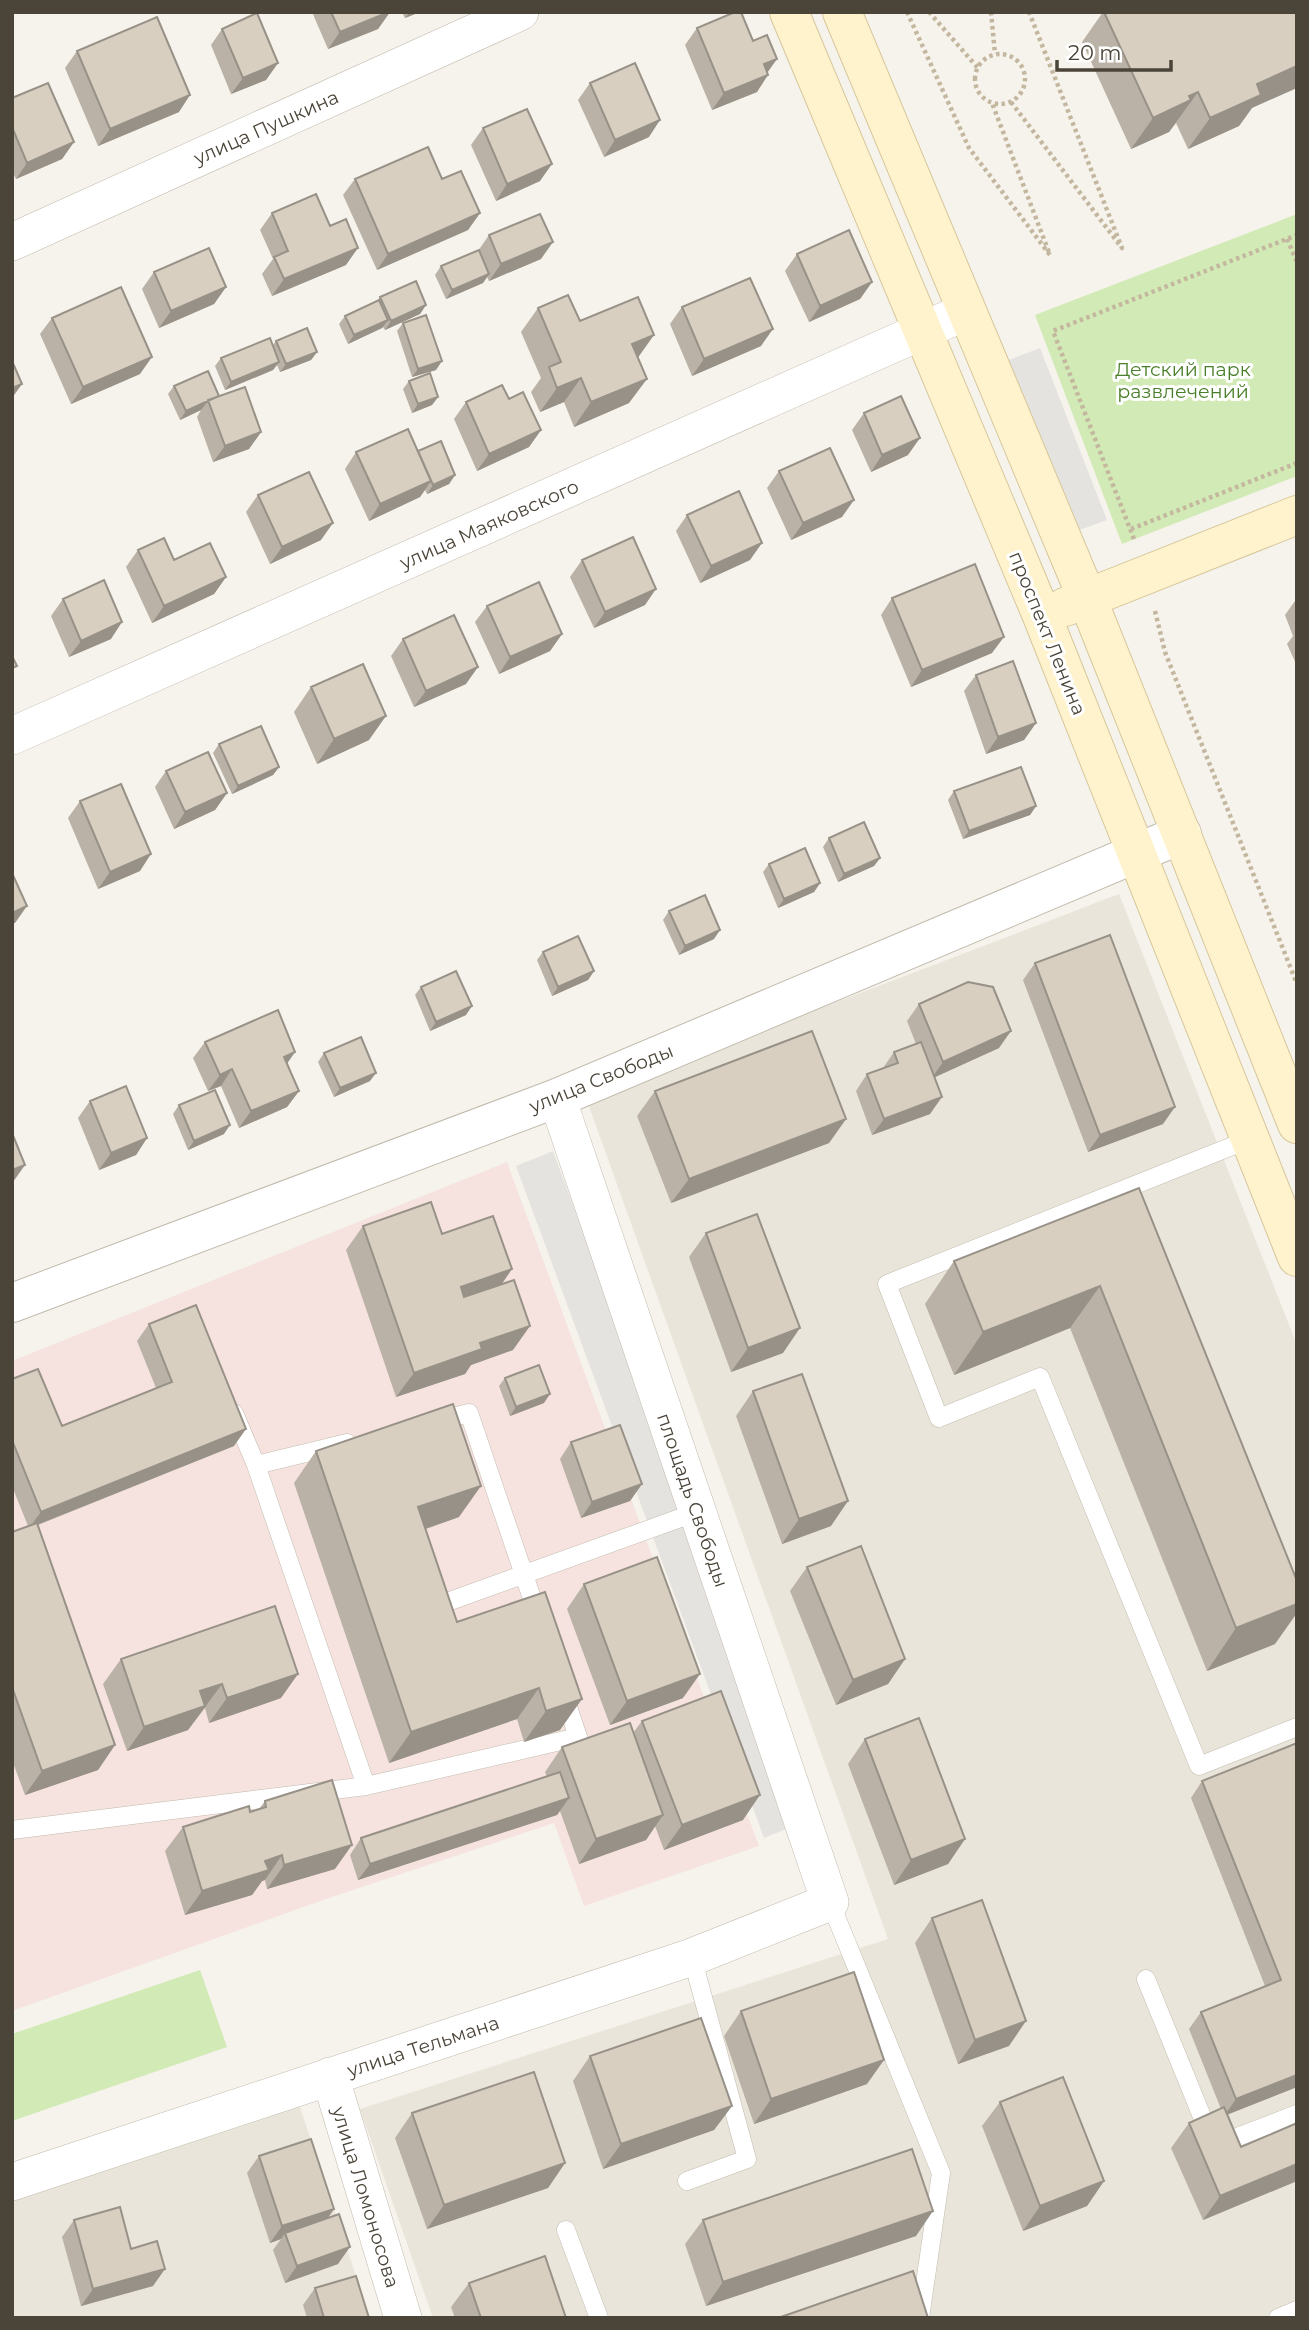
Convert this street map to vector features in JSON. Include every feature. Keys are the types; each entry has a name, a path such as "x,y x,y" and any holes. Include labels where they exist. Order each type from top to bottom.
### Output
{"main road":[{"name":"проспект Ленина","path":"789,12 1042,616 1297,1257"},
{"path":"842,12 1087,598 1297,1124"},
{"path":"1042,616 1297,515"}],"street":[{"name":"улица Пушкина","path":"12,242 520,12"},
{"name":"улица Маяковского","path":"12,736 967,311"},
{"name":"улица Свободы","path":"12,1303 557,1098 1182,834"},
{"name":"площадь Свободы","path":"557,1098 830,1902"},
{"name":"улица Тельмана","path":"12,2182 692,1957 830,1902"},
{"name":"улица Ломоносова","path":"330,2076 403,2318"}],"lane":[{"path":"1250,1139 887,1284 939,1418 1040,1377 1199,1766 1297,1727"},
{"path":"226,1393 256,1465 366,1786"},
{"path":"415,1426 469,1413 545,1637"},
{"path":"256,1465 362,1439"},
{"path":"450,1601 697,1511"},
{"path":"12,1830 366,1786 578,1737 557,1675"},
{"path":"830,1902 942,2174 920,2318"},
{"path":"687,2181 747,2159 692,1957"},
{"path":"1146,1979 1214,2146 1297,2114"},
{"path":"566,2230 599,2318"},
{"path":"1278,2318 1297,2310"}],"path":[{"path":"907,12 969,148 1050,255 992,103"},
{"path":"929,12 978,68"},
{"path":"990,12 995,54"},
{"path":"1011,102 1122,247 1029,12"},
{"path":"995,54 1016,59 1025,78 1019,97 1002,105 986,100 975,85 978,68 984,60 995,54"},
{"path":"1287,239 1297,262"},
{"path":"1131,528 1297,463"}],"shaded area":[{"path":"1040,348 1107,520 1077,531 1009,360"},
{"path":"1119,894 1297,1345 1297,2318 433,2318 360,2109 888,1939 586,1098"},
{"path":"553,1151 801,1823 764,1838 516,1166"},
{"path":"507,1162 759,1846 584,1906 554,1823 323,1900 12,2011 12,1361"},
{"path":"298,2101 370,2318 12,2318 12,2201"}],"green space":[{"name":"Детский парк развлечений","path":"1297,214 1297,476 1122,544 1035,315"},
{"path":"200,1970 227,2047 12,2121 12,2034"}],"building":[{"path":"331,12 389,12 340,32"},
{"path":"741,12 753,41 767,35 777,59 764,64 768,75 724,93 697,28"},
{"path":"1104,12 1297,12 1297,66 1257,84 1261,95 1210,118 1198,92 1189,96 1191,100 1153,118"},
{"path":"257,13 278,63 243,78 222,29"},
{"path":"157,17 190,95 110,129 77,51"},
{"path":"635,63 660,120 615,140 590,83"},
{"path":"48,83 74,142 27,163 12,127 12,98"},
{"path":"527,109 552,164 507,184 483,128"},
{"path":"428,147 442,179 461,171 480,213 388,254 355,179"},
{"path":"316,194 330,226 346,219 358,248 284,279 274,257 288,251 272,213"},
{"path":"540,214 553,242 501,264 489,235"},
{"path":"849,230 872,282 820,306 797,254"},
{"path":"209,248 226,287 171,311 154,272"},
{"path":"479,250 489,274 452,290 441,266"},
{"path":"750,278 773,329 704,359 682,307"},
{"path":"416,281 426,305 391,321 380,297"},
{"path":"121,287 152,357 83,387 52,318"},
{"path":"568,295 580,321 638,297 654,335 632,344 647,379 591,402 581,378 557,388 549,367 561,362 538,308"},
{"path":"379,300 388,320 354,335 345,316"},
{"path":"426,315 442,361 418,369 403,323"},
{"path":"307,328 317,352 286,364 276,341"},
{"path":"270,338 279,362 231,382 221,358"},
{"path":"12,361 22,384 12,388"},
{"path":"208,371 219,396 186,411 174,386"},
{"path":"430,373 438,397 418,404 409,381"},
{"path":"502,385 509,399 523,392 541,430 489,454 466,402"},
{"path":"245,387 261,432 225,446 208,400"},
{"path":"901,396 920,438 882,455 864,413"},
{"path":"408,429 431,481 380,504 356,452"},
{"path":"441,441 455,475 433,485 418,451"},
{"path":"830,448 854,500 803,523 779,471"},
{"path":"309,472 333,523 282,547 258,495"},
{"path":"739,491 762,543 711,566 687,515"},
{"path":"633,537 656,589 605,612 582,560"},
{"path":"164,538 174,560 210,543 226,577 164,606 138,550"},
{"path":"975,564 1004,637 922,670 892,598"},
{"path":"104,580 122,622 81,641 63,599"},
{"path":"539,582 562,634 510,657 487,606"},
{"path":"454,615 478,667 426,691 403,639"},
{"path":"1013,661 1036,723 998,737 976,675"},
{"path":"363,664 386,716 334,739 311,687"},
{"path":"261,726 279,767 238,786 219,744"},
{"path":"208,752 227,793 185,812 166,771"},
{"path":"1021,767 1036,806 969,831 954,791"},
{"path":"121,784 151,854 110,872 80,801"},
{"path":"864,822 880,858 844,874 829,838"},
{"path":"805,848 820,883 784,899 769,864"},
{"path":"12,873 27,906 12,913"},
{"path":"705,895 720,930 685,946 669,911"},
{"path":"1110,935 1175,1107 1100,1135 1035,963"},
{"path":"578,936 594,971 558,987 543,952"},
{"path":"456,971 472,1006 436,1022 421,987"},
{"path":"968,982 993,987 1011,1031 943,1062 919,1004"},
{"path":"278,1010 295,1052 284,1057 299,1091 251,1111 232,1069 220,1075 205,1042"},
{"path":"812,1031 846,1119 689,1179 655,1091"},
{"path":"361,1037 376,1073 340,1088 324,1053"},
{"path":"921,1042 942,1097 884,1119 867,1074 898,1063 894,1052"},
{"path":"126,1086 147,1138 111,1153 90,1101"},
{"path":"215,1090 230,1125 194,1141 179,1105"},
{"path":"12,1133 25,1165 12,1170"},
{"path":"1139,1188 1297,1581 1297,1604 1236,1628 1100,1286 983,1332 954,1261"},
{"path":"431,1202 442,1234 493,1216 512,1269 461,1287 464,1297 514,1280 530,1326 480,1343 482,1349 414,1373 363,1226"},
{"path":"757,1214 800,1328 748,1348 706,1233"},
{"path":"196,1305 246,1429 41,1512 12,1440 12,1379 38,1369 62,1426 172,1382 149,1324"},
{"path":"539,1365 550,1394 516,1407 505,1378"},
{"path":"802,1374 848,1501 799,1519 753,1391"},
{"path":"453,1404 481,1486 418,1507 457,1622 545,1592 582,1699 546,1711 539,1688 411,1732 316,1451"},
{"path":"620,1425 642,1484 592,1502 571,1442"},
{"path":"37,1523 115,1745 42,1771 12,1687 12,1532"},
{"path":"861,1546 905,1659 853,1680 807,1567"},
{"path":"657,1557 700,1674 627,1701 584,1584"},
{"path":"275,1606 298,1674 227,1698 222,1684 200,1691 205,1706 144,1727 121,1659"},
{"path":"721,1691 760,1795 682,1825 642,1721"},
{"path":"919,1718 965,1839 911,1860 865,1739"},
{"path":"630,1723 663,1815 596,1839 562,1747"},
{"path":"1297,1743 1297,2075 1236,2099 1201,2012 1281,1980 1202,1781"},
{"path":"560,1772 569,1798 370,1864 361,1838"},
{"path":"332,1780 352,1845 284,1865 282,1855 265,1861 269,1870 202,1891 183,1827 249,1806 250,1812 266,1807 265,1801"},
{"path":"982,1900 1026,2021 975,2040 932,1918"},
{"path":"854,1972 884,2060 771,2099 741,2011"},
{"path":"701,2018 732,2106 621,2144 590,2056"},
{"path":"534,2072 565,2163 444,2205 412,2113"},
{"path":"1063,2077 1104,2181 1040,2206 1000,2102"},
{"path":"1224,2107 1241,2147 1297,2123 1297,2164 1220,2196 1189,2123"},
{"path":"311,2139 334,2209 282,2226 259,2156"},
{"path":"912,2149 933,2211 723,2282 703,2220"},
{"path":"120,2207 131,2249 157,2241 165,2269 93,2289 74,2220"},
{"path":"339,2214 350,2247 297,2266 285,2233"},
{"path":"545,2256 566,2318 481,2318 469,2283"},
{"path":"913,2271 928,2318 778,2318"},
{"path":"356,2276 369,2318 324,2318 315,2288"}]}
